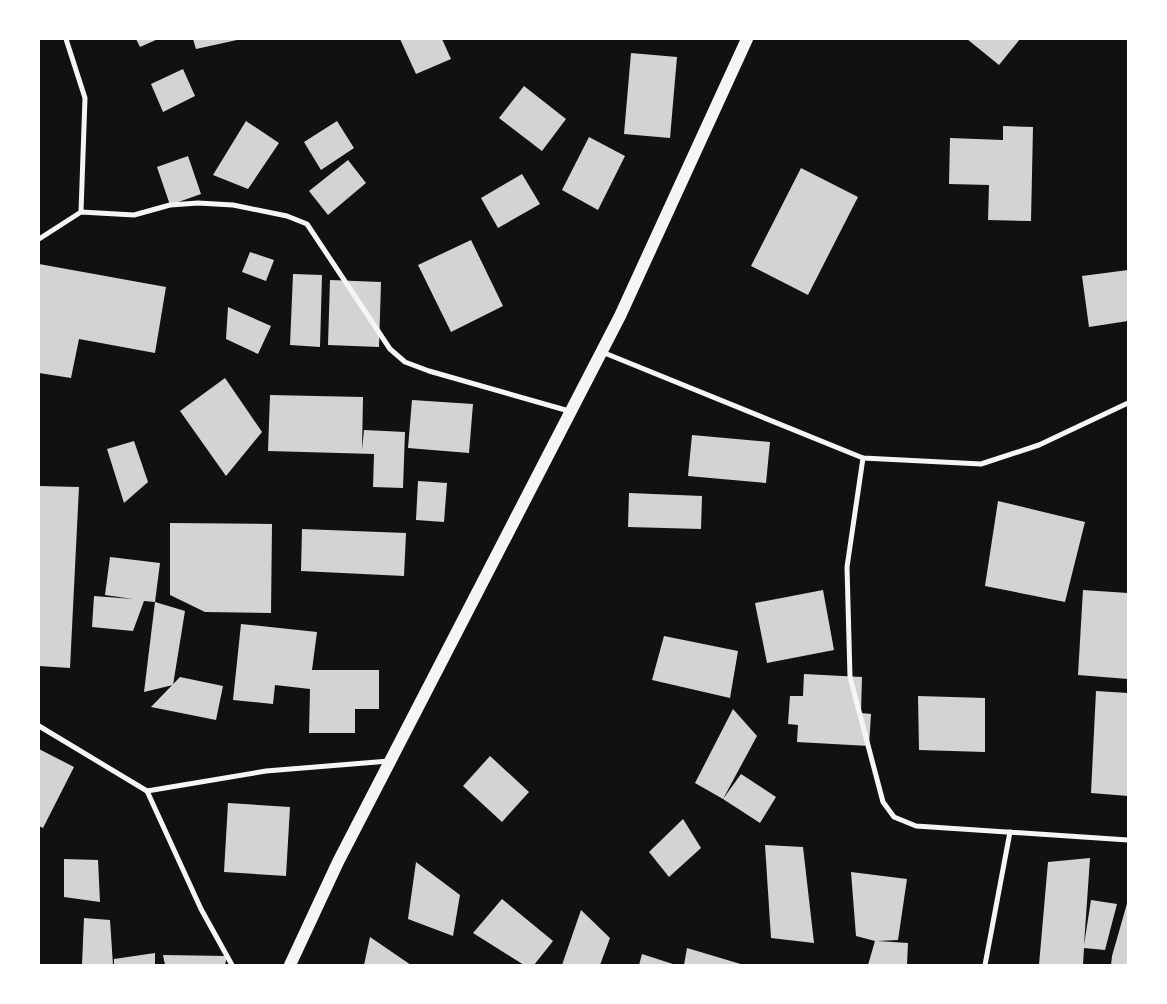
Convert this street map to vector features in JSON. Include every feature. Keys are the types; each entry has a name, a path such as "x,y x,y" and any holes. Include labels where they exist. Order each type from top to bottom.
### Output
{"main road":[{"path":"290,965 338,862 620,316 747,39"}],"street":[{"path":"66,39 86,98 81,212"},
{"path":"39,240 81,212 134,214 170,205 198,203 233,205 287,216 307,224 390,349 405,362 429,371 571,411"},
{"path":"602,352 863,458 981,464 1040,445 1128,403"},
{"path":"863,458 847,567 850,678 883,802 894,817 916,826 1128,840"},
{"path":"39,726 147,791 201,909 232,965"},
{"path":"147,791 266,771 390,760"},
{"path":"985,965 1010,832"}],"building":[{"path":"136,39 158,39 140,47"},
{"path":"193,39 237,39 237,40 196,49"},
{"path":"400,39 442,39 451,59 416,74"},
{"path":"967,39 1020,39 999,65"},
{"path":"631,53 677,57 670,138 624,134"},
{"path":"183,69 195,96 163,112 151,84"},
{"path":"524,86 566,119 542,151 499,118"},
{"path":"246,121 279,143 248,189 213,175"},
{"path":"337,121 354,148 321,170 304,142"},
{"path":"1003,126 1033,127 1031,221 988,220 989,185 949,184 950,138 1003,140"},
{"path":"589,137 625,156 598,210 562,190"},
{"path":"188,156 201,194 170,205 157,167"},
{"path":"348,160 366,183 328,215 309,191"},
{"path":"801,168 858,197 808,295 751,266"},
{"path":"522,174 540,204 498,228 481,198"},
{"path":"471,240 503,306 451,332 418,265"},
{"path":"250,252 274,260 266,281 242,272"},
{"path":"39,264 166,287 155,353 79,339 71,378 39,373"},
{"path":"1128,270 1128,321 1089,327 1082,276"},
{"path":"293,274 322,275 320,347 290,345"},
{"path":"330,280 381,282 379,347 328,345"},
{"path":"228,307 271,326 258,354 226,339"},
{"path":"225,378 262,432 226,476 180,411"},
{"path":"270,395 363,397 362,450 364,430 405,432 403,488 373,487 374,454 268,451"},
{"path":"412,400 473,404 469,453 408,448"},
{"path":"692,435 770,442 766,483 688,476"},
{"path":"134,441 148,482 124,503 107,449"},
{"path":"418,481 447,483 444,522 416,520"},
{"path":"39,486 79,487 70,668 39,666"},
{"path":"629,493 702,496 701,529 628,527"},
{"path":"998,501 1085,522 1065,602 985,586"},
{"path":"170,523 272,524 271,613 205,612 170,595"},
{"path":"302,529 406,533 404,576 301,571"},
{"path":"110,557 160,563 155,602 144,601 133,631 92,627 94,596 133,599 105,595"},
{"path":"823,590 834,650 767,663 755,603"},
{"path":"1083,590 1128,593 1128,679 1078,675"},
{"path":"155,602 185,611 173,685 144,692"},
{"path":"241,624 317,632 312,670 379,670 379,709 355,709 355,733 309,733 310,689 275,685 273,704 233,700"},
{"path":"664,636 738,651 730,698 652,680"},
{"path":"804,674 862,677 861,713 871,714 869,746 797,742 798,725 788,724 790,696 803,696"},
{"path":"180,677 223,686 216,720 151,707"},
{"path":"1096,691 1128,693 1128,796 1091,793"},
{"path":"918,696 985,698 985,752 919,750"},
{"path":"733,709 757,736 723,799 695,783"},
{"path":"39,749 74,767 43,828 39,826"},
{"path":"490,756 529,792 502,822 463,786"},
{"path":"741,774 776,797 760,823 723,799"},
{"path":"228,803 290,807 286,876 224,872"},
{"path":"683,819 701,848 669,877 649,852"},
{"path":"765,845 803,847 814,943 771,938"},
{"path":"1090,858 1084,945 1091,900 1117,904 1105,950 1084,948 1083,965 1039,965 1048,862"},
{"path":"64,859 98,860 100,902 64,897"},
{"path":"416,862 460,895 453,936 408,919"},
{"path":"851,872 907,879 898,940 877,941 908,943 907,965 868,965 875,941 856,936"},
{"path":"502,899 553,941 534,965 524,965 473,933"},
{"path":"1128,900 1128,965 1111,965 1112,956"},
{"path":"581,910 610,938 600,965 562,965"},
{"path":"84,918 110,920 113,965 82,965"},
{"path":"370,937 411,965 364,965"},
{"path":"687,948 744,965 684,965"},
{"path":"155,953 155,965 114,965 114,959"},
{"path":"642,954 676,965 639,965"},
{"path":"163,955 227,956 225,965 165,965"}]}
